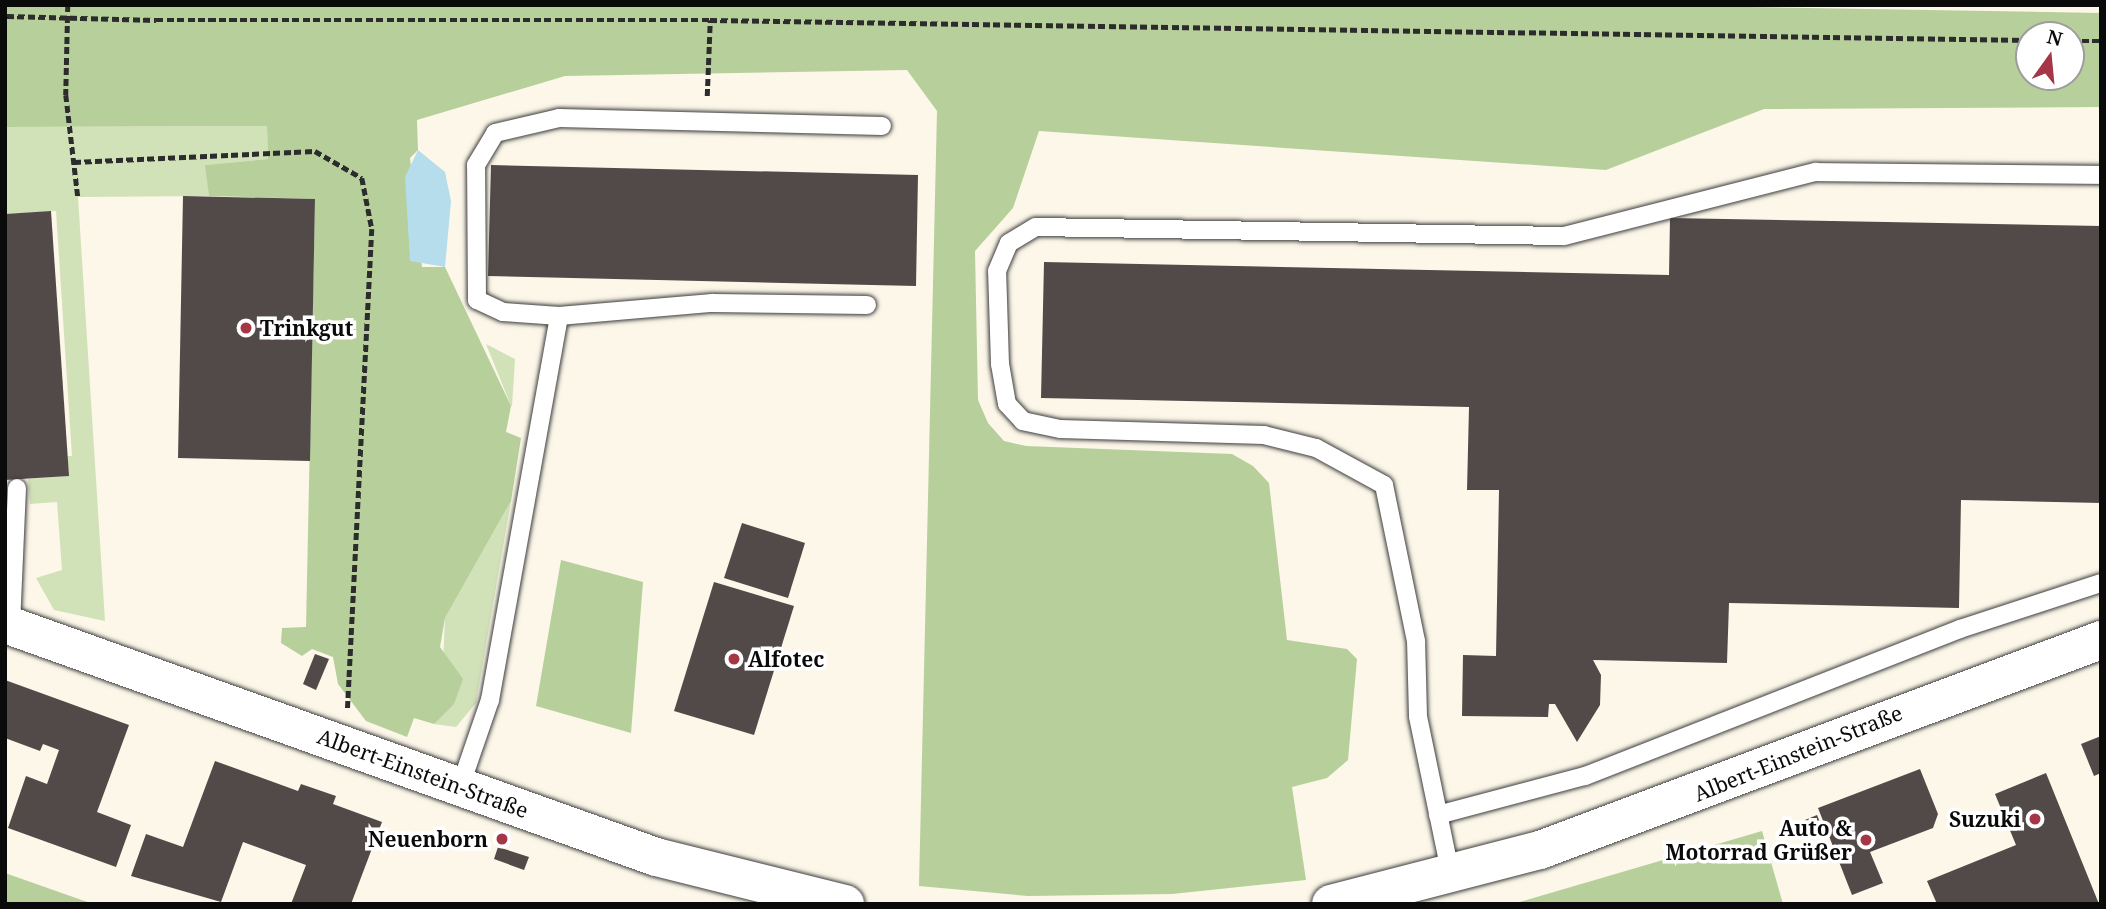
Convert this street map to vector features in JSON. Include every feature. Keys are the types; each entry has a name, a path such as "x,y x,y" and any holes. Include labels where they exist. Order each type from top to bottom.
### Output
{"street":[{"name":"Albert-Einstein-Straße","path":"8,624 656,857 845,904"},
{"name":"Albert-Einstein-Straße","path":"1331,904 1451,877 1640,815 2101,640"}],"lane":[{"path":"867,305 712,303 559,316 503,312 477,300 474,209 483,143 507,127 559,118 706,118 882,126"},
{"path":"1451,877 1418,716 1416,641 1384,485 1316,448 1264,435 1060,429 1023,421 1007,404 1000,364 997,271 1009,243 1036,227 1564,236 1816,172 2101,175"},
{"path":"460,787 490,700 559,316"},
{"path":"8,624 17,488"},
{"path":"1438,815 1585,776 1960,629 2101,583"}],"path":[{"path":"68,5 66,95 78,197"},
{"path":"6,16 156,20 710,20 2015,40"},
{"path":"706,118 710,20"},
{"path":"74,162 315,151 362,178 372,229 346,745"}],"green space":[{"path":"5,5 1626,5 2101,13 2101,107 1764,109 1606,170 1039,131 1013,208 975,251 978,400 988,423 1004,441 1026,446 1232,454 1253,466 1269,483 1287,640 1347,649 1357,659 1348,760 1327,778 1292,787 1306,880 1172,894 1028,896 919,886 937,111 907,70 565,76 417,120 418,150 410,158 422,267 445,267 511,406 506,432 521,438 511,501 445,618 440,647 463,679 454,704 434,724 414,718 407,737 366,721 338,684 333,657 312,649 302,656 281,643 282,628 306,627 315,199 209,196 205,165 268,159 267,126 5,127"},
{"path":"267,126 268,159 206,165 209,196 78,197 105,621 54,610 36,578 62,570 57,502 30,504 28,479 68,476 67,456 72,456 56,211 5,214 5,127"},
{"path":"486,344 515,359 512,406 511,406"},
{"path":"511,501 476,703 456,727 434,724 441,711 445,618"},
{"path":"561,560 643,582 631,733 536,706"},
{"path":"1762,831 1783,904 1513,904"},
{"path":"5,873 93,904 5,904"}],"water":[{"path":"418,150 445,172 451,201 445,267 410,261 405,177"}],"building":[{"path":"491,165 918,175 916,286 488,276"},
{"name":"Trinkgut","path":"183,196 315,199 310,461 178,458"},
{"path":"51,211 69,476 5,480 5,214"},
{"path":"1670,218 2101,226 2101,503 1961,500 1959,608 1729,603 1727,663 1593,660 1601,675 1600,705 1577,742 1555,704 1549,704 1548,717 1462,716 1463,655 1496,656 1499,490 1467,490 1469,407 1041,398 1044,262 1669,275"},
{"path":"742,523 805,543 788,598 724,578"},
{"name":"Alfotec","path":"714,582 794,606 754,735 674,711"},
{"path":"315,654 329,659 316,690 303,684"},
{"path":"5,680 129,725 97,812 131,825 116,867 8,828 26,776 47,784 59,750 43,744 40,751 5,738"},
{"path":"2101,736 2101,773 2094,776 2081,744"},
{"path":"215,761 298,791 301,784 336,796 333,804 382,822 351,904 291,904 306,865 243,842 221,902 131,876 146,834 183,847"},
{"name":"Auto & Motorrad Grüßer","path":"1920,769 1938,814 1933,828 1870,852 1883,883 1852,895 1818,808"},
{"name":"Suzuki","path":"2046,773 2099,904 1937,904 1927,881 2016,845 1995,794"},
{"path":"1817,815 1824,832 1812,838 1805,820"},
{"path":"498,847 529,857 524,870 494,859"}],"place":[{"name":"Trinkgut","path":"246,328"},
{"name":"Alfotec","path":"734,659"},
{"name":"Suzuki","path":"2035,819"},
{"name":"Neuenborn","path":"502,839"},
{"name":"Auto & Motorrad Grüßer","path":"1866,840"}]}
